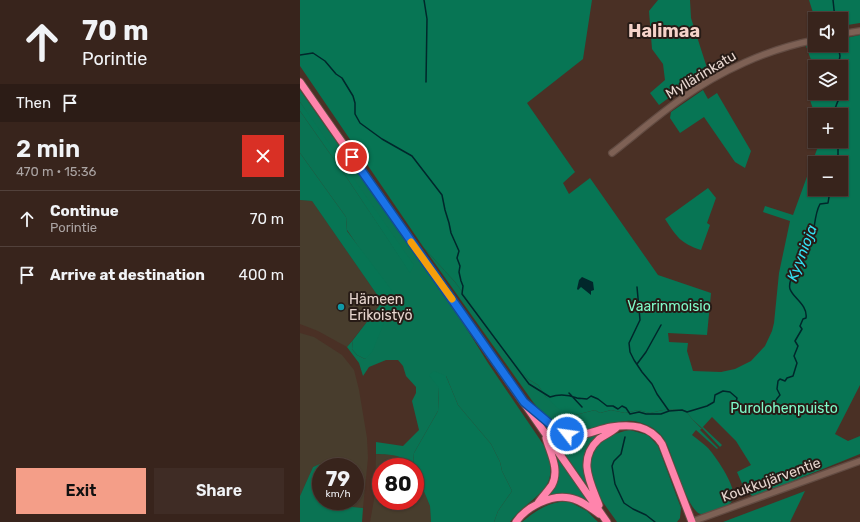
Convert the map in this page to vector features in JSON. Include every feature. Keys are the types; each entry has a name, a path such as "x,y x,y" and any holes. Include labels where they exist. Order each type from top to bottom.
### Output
{"highway":[{"path":"300,82 606,520"},
{"path":"524,402 556,429 567,434 583,435 611,427 628,425 640,426 651,432 660,439 691,522"},
{"path":"606,520 588,477 587,462 588,455 595,444 602,437 618,427"},
{"path":"538,503 552,485 555,472 553,460 543,430"},
{"path":"516,522 526,510 538,503 560,498 577,500 606,520"}],"street":[{"path":"848,33 860,31"},
{"name":"Myllärinkatu","path":"612,153 661,113 701,86 764,55 787,46 808,42"},
{"name":"Koukkujärventie","path":"691,522 860,460"}],"shaded area":[{"path":"300,200 312,201 380,299 379,306 347,347 318,331 300,324"},
{"path":"300,333 314,337 342,355 354,370 367,438 368,458 364,498 364,458 312,458 312,469 300,496"},
{"path":"376,454 394,455 405,458 376,458"},
{"path":"424,491 430,506 431,522 370,522 372,510 424,510"}],"green space":[{"path":"300,0 592,0 583,59 527,103 575,172 563,183 569,194 590,178 658,275 711,293 707,335 668,333 669,342 688,343 687,351 693,371 721,372 735,369 751,361 765,346 772,331 779,273 790,221 763,212 765,206 793,215 808,174 808,196 848,196 848,156 815,156 817,148 848,148 848,108 813,108 810,100 848,100 848,60 811,60 808,52 848,52 848,38 860,35 860,385 835,434 848,441 860,436 860,454 753,497 743,486 737,472 751,465 736,441 712,417 702,428 686,411 681,409 663,410 650,413 638,410 625,413 611,410 600,413 595,410 575,415 559,409 546,397 538,385 528,379 508,355 455,282 424,248 300,66"},
{"path":"658,0 690,0 691,18 708,71 659,105 650,93 665,80 663,64 652,49 649,11"},
{"path":"809,0 860,0 860,23 848,25 848,12 813,12"},
{"path":"300,90 460,318 488,363 545,447 550,462 548,483 510,522 494,522 498,511 512,491 502,471 500,462 491,444 458,405 446,376 439,388 438,411 414,453 414,458 402,458 391,455 376,454 376,442 403,446 419,430 412,401 416,393 416,387 406,376 403,366 398,360 386,360 369,367 363,376 359,363 347,347 353,340 352,349 357,355 365,359 394,299 347,230 346,217 300,153 300,111 410,272 300,102"},
{"path":"703,90 708,99 717,93 751,151 745,168 735,162 704,117 680,133 670,118 671,112"},
{"path":"300,102 414,265 410,273 345,175 300,111"},
{"path":"300,153 346,217 347,231 393,292 394,299 372,352 365,359 357,355 352,349 353,340 379,306 380,299 312,201 300,200"},
{"path":"708,188 716,198 707,223 710,225 701,250 688,245 680,239 665,219"},
{"path":"424,248 455,282 528,379 538,385 546,397 575,415 595,410 600,413 611,410 625,413 638,410 650,413 663,410 681,409 686,411 701,428 703,427 722,445 720,447 702,428 700,430 718,448 717,449 696,430 692,435 708,448 725,472 732,487 733,499 731,502 725,507 706,513 701,514 696,511 691,504 681,482 665,441 659,433 647,425 634,421 625,421 594,430 574,432 557,425 549,419 533,402"},
{"path":"434,371 446,376 458,405 491,444 500,462 502,471 512,491 498,511 494,522 431,522 430,506 424,492 424,458 414,458 414,453 438,411 439,388 429,375"},
{"path":"541,420 558,433 571,438 585,437 612,429 594,442 585,454 585,468 590,490"},
{"path":"630,430 648,435 658,446 681,508 680,518 677,522 617,522 603,503 596,490 590,468 591,459 595,450 609,437"},
{"path":"554,453 592,507 579,498 569,494 543,499 552,487 556,478 557,468"},
{"path":"312,469 312,510 363,510 362,522 300,522 300,496"},
{"path":"805,491 790,522 723,522"},
{"path":"568,501 587,511 598,522 522,522 543,507"}],"water":[{"path":"582,277 593,282 594,290 591,291 591,295 581,287 578,290 577,289 579,280"}],"waterway":[{"path":"424,0 427,19 426,82"},
{"name":"Kyynioja","path":"833,0 834,12"},
{"name":"Kyynioja","path":"839,52 839,60"},
{"name":"Kyynioja","path":"300,55 313,53 325,61 336,74 342,78 353,96 355,103 355,114 360,123 382,139 412,156 442,195 451,233 459,251 457,258 460,266 459,272 463,286 462,294 529,384 550,397 564,395 587,399 591,396 607,406 613,406 618,409 622,406 626,408 630,414 639,412 646,414 661,414 669,411 682,410 687,412 707,406 714,402 715,395 723,391 730,392 737,398 736,402 740,406 741,410 750,412 757,408 761,409 765,414 780,395 777,389 778,381 780,379 785,381 787,378 793,376 797,363 794,356 798,346 795,341 802,329 800,326 803,319 806,318 806,313 803,305 792,292 790,284 791,279 801,265 809,245 813,234 818,207 820,204 828,203 828,196"},
{"name":"Kyynioja","path":"835,108 838,100"},
{"name":"Kyynioja","path":"838,148 838,156"},
{"path":"637,287 640,320 629,343 630,352 669,411"},
{"path":"637,364 646,352 661,325"},
{"name":"Kyynioja","path":"569,393 582,407"},
{"path":"625,437 621,454 614,461 612,466 615,484 624,503 646,515 655,522"}],"slow traffic":[{"path":"411,242 452,299"}],"place":[{"name":"Hämeen Erikoistyö","path":"341,307"}],"district":[{"name":"Halimaa","path":"664,31"}],"route":[{"path":"352,157 524,402 539,414 546,422 562,433 567,434"}],"park label":[{"name":"Vaarinmoisio","path":"669,306"},
{"name":"Purolohenpuisto","path":"784,408"}]}
